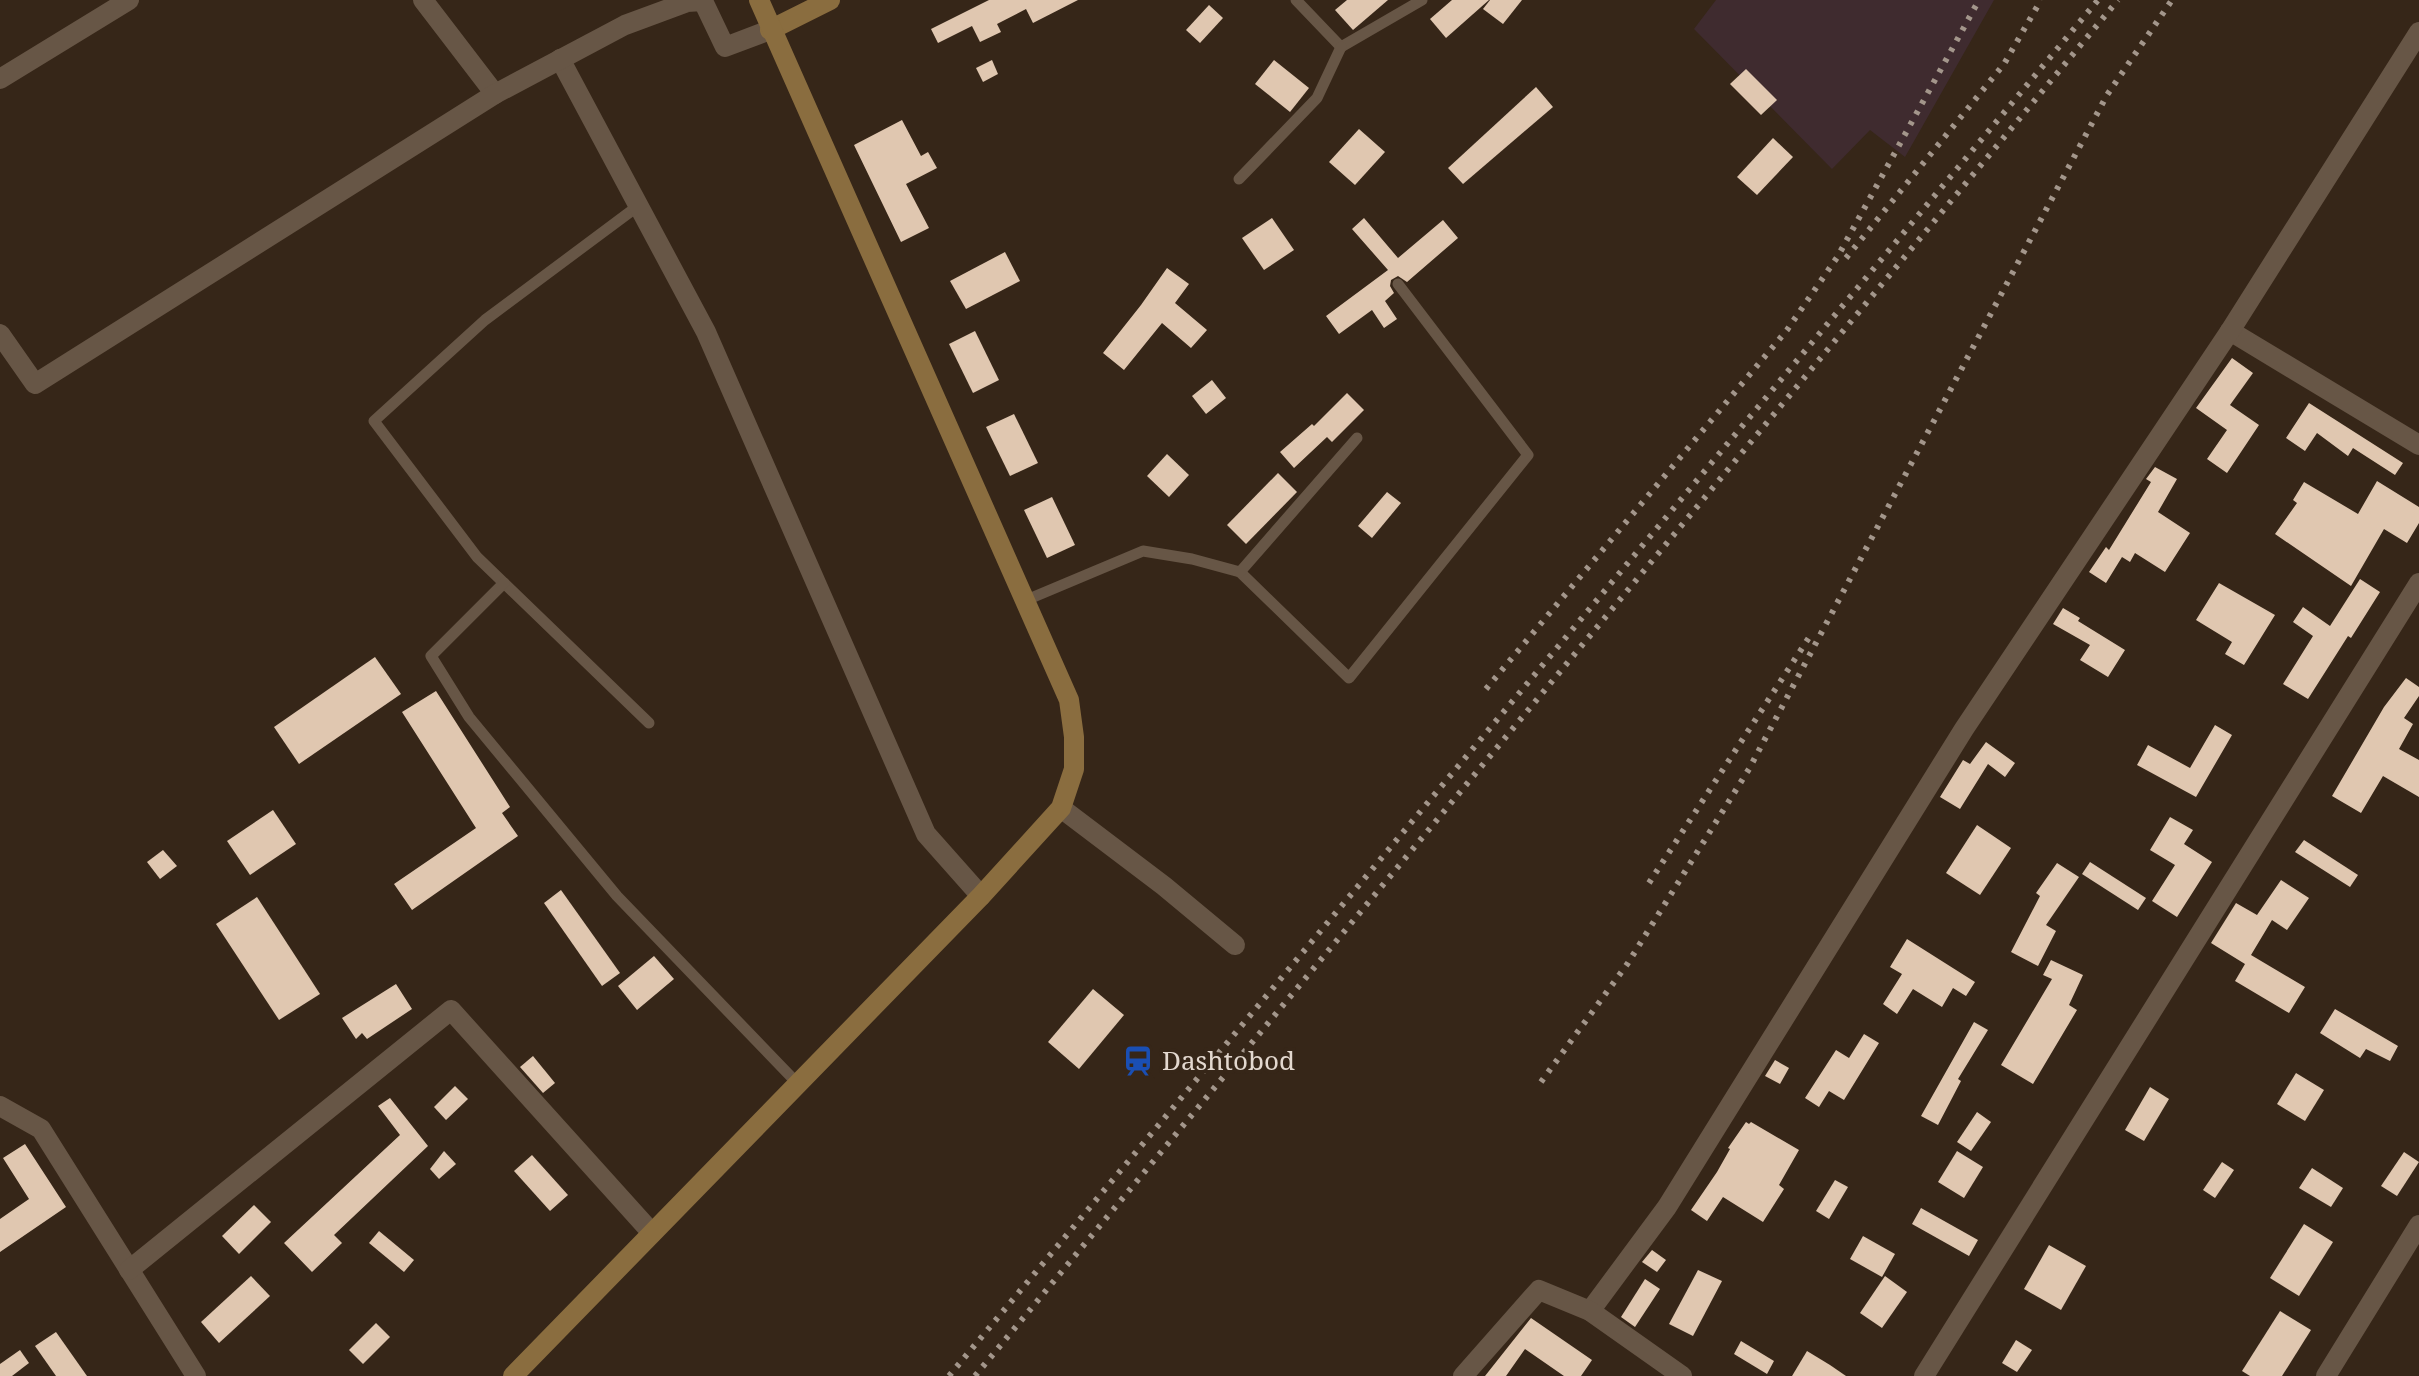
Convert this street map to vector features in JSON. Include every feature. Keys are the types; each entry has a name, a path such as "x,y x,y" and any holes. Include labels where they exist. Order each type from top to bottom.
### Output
{"street":[{"path":"0,79 129,0"},
{"path":"423,0 495,94"},
{"path":"513,1376 981,896 1061,808 1074,769 1069,700 759,0"},
{"path":"0,334 35,384 495,94 625,25 687,2 703,1 725,47 770,30 830,0"},
{"path":"1590,1311 1667,1207 1964,729 2230,331 2419,32"},
{"path":"560,59 706,332 926,834 981,896"},
{"path":"2230,331 2419,445"},
{"path":"1924,1376 2419,583"},
{"path":"1061,808 1164,886 1235,945"},
{"path":"129,1270 451,1010 652,1233"},
{"path":"0,1106 41,1129 196,1376"},
{"path":"2326,1376 2419,1225"},
{"path":"1463,1376 1539,1290 1590,1311 1682,1376"}],"lane":[{"path":"1296,0 1341,47"},
{"path":"1239,179 1317,98 1341,47 1422,0"},
{"path":"638,206 485,320 374,421 477,557 649,723"},
{"path":"1024,601 1143,551 1192,559 1240,572 1349,678 1528,455 1398,284"},
{"path":"1240,572 1357,438"},
{"path":"504,583 431,656 469,717 617,896 798,1084"}],"shaded area":[{"path":"1716,0 1994,0 1905,157 1870,130 1832,169 1694,29"}],"building":[{"path":"989,0 1078,0 1033,23 1026,9 997,24 1001,32 980,42 972,26 938,43 931,29"},
{"path":"1347,0 1388,0 1353,30 1335,10"},
{"path":"1452,0 1489,0 1446,38 1430,19"},
{"path":"1490,0 1522,0 1503,24 1483,9"},
{"path":"1209,5 1223,18 1200,43 1186,30"},
{"path":"992,60 998,74 983,82 976,68"},
{"path":"1274,60 1309,88 1290,112 1255,84"},
{"path":"1746,69 1777,100 1761,115 1730,84"},
{"path":"1536,87 1553,107 1463,184 1448,168"},
{"path":"902,120 921,156 928,152 937,168 906,184 929,228 901,242 854,145"},
{"path":"1359,129 1385,152 1355,185 1329,162"},
{"path":"1773,138 1793,157 1757,195 1737,177"},
{"path":"1272,218 1294,250 1264,270 1242,238"},
{"path":"1364,218 1398,258 1443,220 1458,238 1407,282 1398,276 1391,280 1394,293 1385,301 1397,319 1384,328 1372,310 1339,334 1326,316 1388,270 1352,229"},
{"path":"1005,252 1020,281 966,309 950,281"},
{"path":"1167,268 1189,284 1175,303 1207,330 1191,348 1162,323 1124,370 1103,353"},
{"path":"975,331 999,380 973,393 949,344"},
{"path":"2232,358 2253,373 2230,405 2259,425 2227,473 2207,459 2227,430 2196,408"},
{"path":"1212,380 1226,398 1206,414 1192,396"},
{"path":"1347,393 1364,410 1332,442 1327,437 1294,468 1280,452 1312,424 1314,426"},
{"path":"2309,403 2403,463 2395,475 2353,448 2348,456 2317,433 2305,451 2286,438"},
{"path":"1014,414 1038,463 1010,476 986,427"},
{"path":"1167,454 1189,475 1169,497 1147,476"},
{"path":"2155,467 2177,479 2158,512 2190,533 2165,572 2135,553 2130,562 2122,557 2106,583 2089,572 2106,547 2109,550 2151,482 2146,479"},
{"path":"1278,473 1297,492 1246,544 1227,525"},
{"path":"2377,481 2419,507 2419,523 2407,543 2384,529 2351,586 2275,534 2297,503 2293,500 2304,482 2358,514"},
{"path":"1387,492 1401,503 1372,538 1358,526"},
{"path":"1052,497 1075,545 1047,558 1024,510"},
{"path":"2360,579 2380,592 2308,699 2283,684 2313,636 2293,622 2303,607 2330,626"},
{"path":"2219,583 2275,615 2244,665 2225,654 2232,642 2196,620"},
{"path":"2063,608 2125,650 2108,677 2080,660 2090,645 2053,624"},
{"path":"375,657 401,694 299,764 274,727"},
{"path":"2406,678 2419,687 2419,696 2404,718 2413,724 2399,749 2419,760 2419,797 2383,776 2361,813 2332,796 2384,707"},
{"path":"436,691 510,807 502,813 518,836 412,910 394,884 476,828 402,712"},
{"path":"2215,725 2232,735 2196,797 2137,765 2148,745 2190,768"},
{"path":"1986,742 2015,763 2005,777 1988,764 1960,809 1940,797 1963,760 1970,764"},
{"path":"273,810 296,844 250,875 227,841"},
{"path":"2170,817 2193,830 2184,844 2212,862 2177,917 2152,901 2175,865 2150,850"},
{"path":"1977,825 2011,848 1980,895 1946,873"},
{"path":"2304,840 2358,875 2350,887 2295,852"},
{"path":"163,850 177,866 160,879 147,862"},
{"path":"2090,862 2146,898 2138,910 2082,874"},
{"path":"2057,863 2079,877 2046,925 2056,931 2038,966 2011,952 2040,896 2036,893"},
{"path":"2281,880 2309,898 2287,930 2272,920 2251,955 2305,987 2289,1013 2235,981 2245,964 2211,943 2236,903 2257,915"},
{"path":"561,890 620,973 602,986 544,903"},
{"path":"257,897 320,994 279,1020 216,924"},
{"path":"1907,939 1975,982 1966,996 1953,988 1942,1007 1913,989 1897,1014 1883,1004 1902,974 1890,967"},
{"path":"654,956 674,979 637,1010 618,986"},
{"path":"2051,960 2083,975 2069,1005 2077,1010 2033,1084 2001,1065 2052,979 2043,975"},
{"path":"396,984 412,1009 367,1039 362,1033 356,1039 342,1018"},
{"path":"1093,989 1124,1015 1079,1069 1048,1042"},
{"path":"2335,1009 2398,1046 2390,1061 2366,1049 2360,1058 2320,1033"},
{"path":"1974,1022 1988,1030 1958,1079 1961,1081 1938,1125 1921,1116"},
{"path":"1864,1034 1879,1043 1844,1100 1829,1091 1819,1107 1805,1098 1836,1050 1849,1058"},
{"path":"533,1056 555,1083 543,1093 520,1067"},
{"path":"1775,1060 1789,1068 1780,1084 1765,1076"},
{"path":"2296,1073 2324,1090 2305,1121 2277,1104"},
{"path":"455,1086 468,1099 446,1120 434,1107"},
{"path":"2150,1087 2169,1099 2144,1141 2125,1130"},
{"path":"390,1098 428,1146 334,1235 342,1243 312,1272 284,1243 400,1135 378,1106"},
{"path":"1977,1112 1991,1122 1971,1151 1957,1142"},
{"path":"1746,1122 1799,1150 1779,1185 1784,1189 1763,1222 1723,1197 1707,1221 1691,1210"},
{"path":"25,1144 66,1207 0,1252 0,1219 29,1199 3,1158"},
{"path":"444,1151 456,1164 439,1179 430,1169"},
{"path":"1957,1151 1983,1167 1964,1198 1938,1182"},
{"path":"2404,1152 2419,1162 2397,1196 2381,1186"},
{"path":"532,1155 568,1195 550,1211 514,1171"},
{"path":"2222,1162 2234,1170 2215,1198 2203,1190"},
{"path":"2312,1168 2343,1188 2331,1207 2299,1188"},
{"path":"1835,1180 1848,1187 1829,1219 1816,1211"},
{"path":"254,1205 271,1222 239,1254 222,1236"},
{"path":"1921,1208 1978,1240 1969,1256 1912,1224"},
{"path":"2304,1224 2333,1242 2299,1296 2270,1278"},
{"path":"379,1231 414,1260 404,1272 369,1243"},
{"path":"1863,1236 1895,1254 1882,1277 1850,1259"},
{"path":"2049,1245 2086,1266 2061,1310 2024,1289"},
{"path":"1652,1250 1666,1260 1657,1272 1642,1262"},
{"path":"1698,1270 1722,1281 1693,1336 1669,1324"},
{"path":"251,1276 270,1296 219,1343 201,1322"},
{"path":"1885,1276 1907,1292 1882,1328 1860,1313"},
{"path":"1645,1279 1660,1289 1635,1327 1621,1317"},
{"path":"2280,1311 2311,1330 2282,1376 2250,1376 2242,1371"},
{"path":"1531,1318 1592,1360 1581,1376 1564,1376 1525,1349 1506,1376 1485,1376"},
{"path":"376,1323 390,1337 363,1364 349,1350"},
{"path":"56,1332 87,1376 56,1376 35,1346"},
{"path":"2016,1340 2032,1350 2017,1372 2002,1363"},
{"path":"1741,1341 1774,1361 1767,1374 1734,1354"},
{"path":"20,1350 29,1363 12,1376 0,1376 0,1364"},
{"path":"1807,1351 1830,1365 1846,1376 1792,1376"}],"railway":[{"path":"1486,689 1787,330 1838,256 1979,0"},
{"path":"1846,258 2004,64 2041,0"},
{"path":"949,1376 2098,0"},
{"path":"975,1376 2118,0"},
{"path":"1541,1082 1628,963 1749,769 2107,95 2172,0"},
{"path":"1649,883 1810,636"}],"place":[{"name":"Dashtobod","path":"1138,1061"}]}
